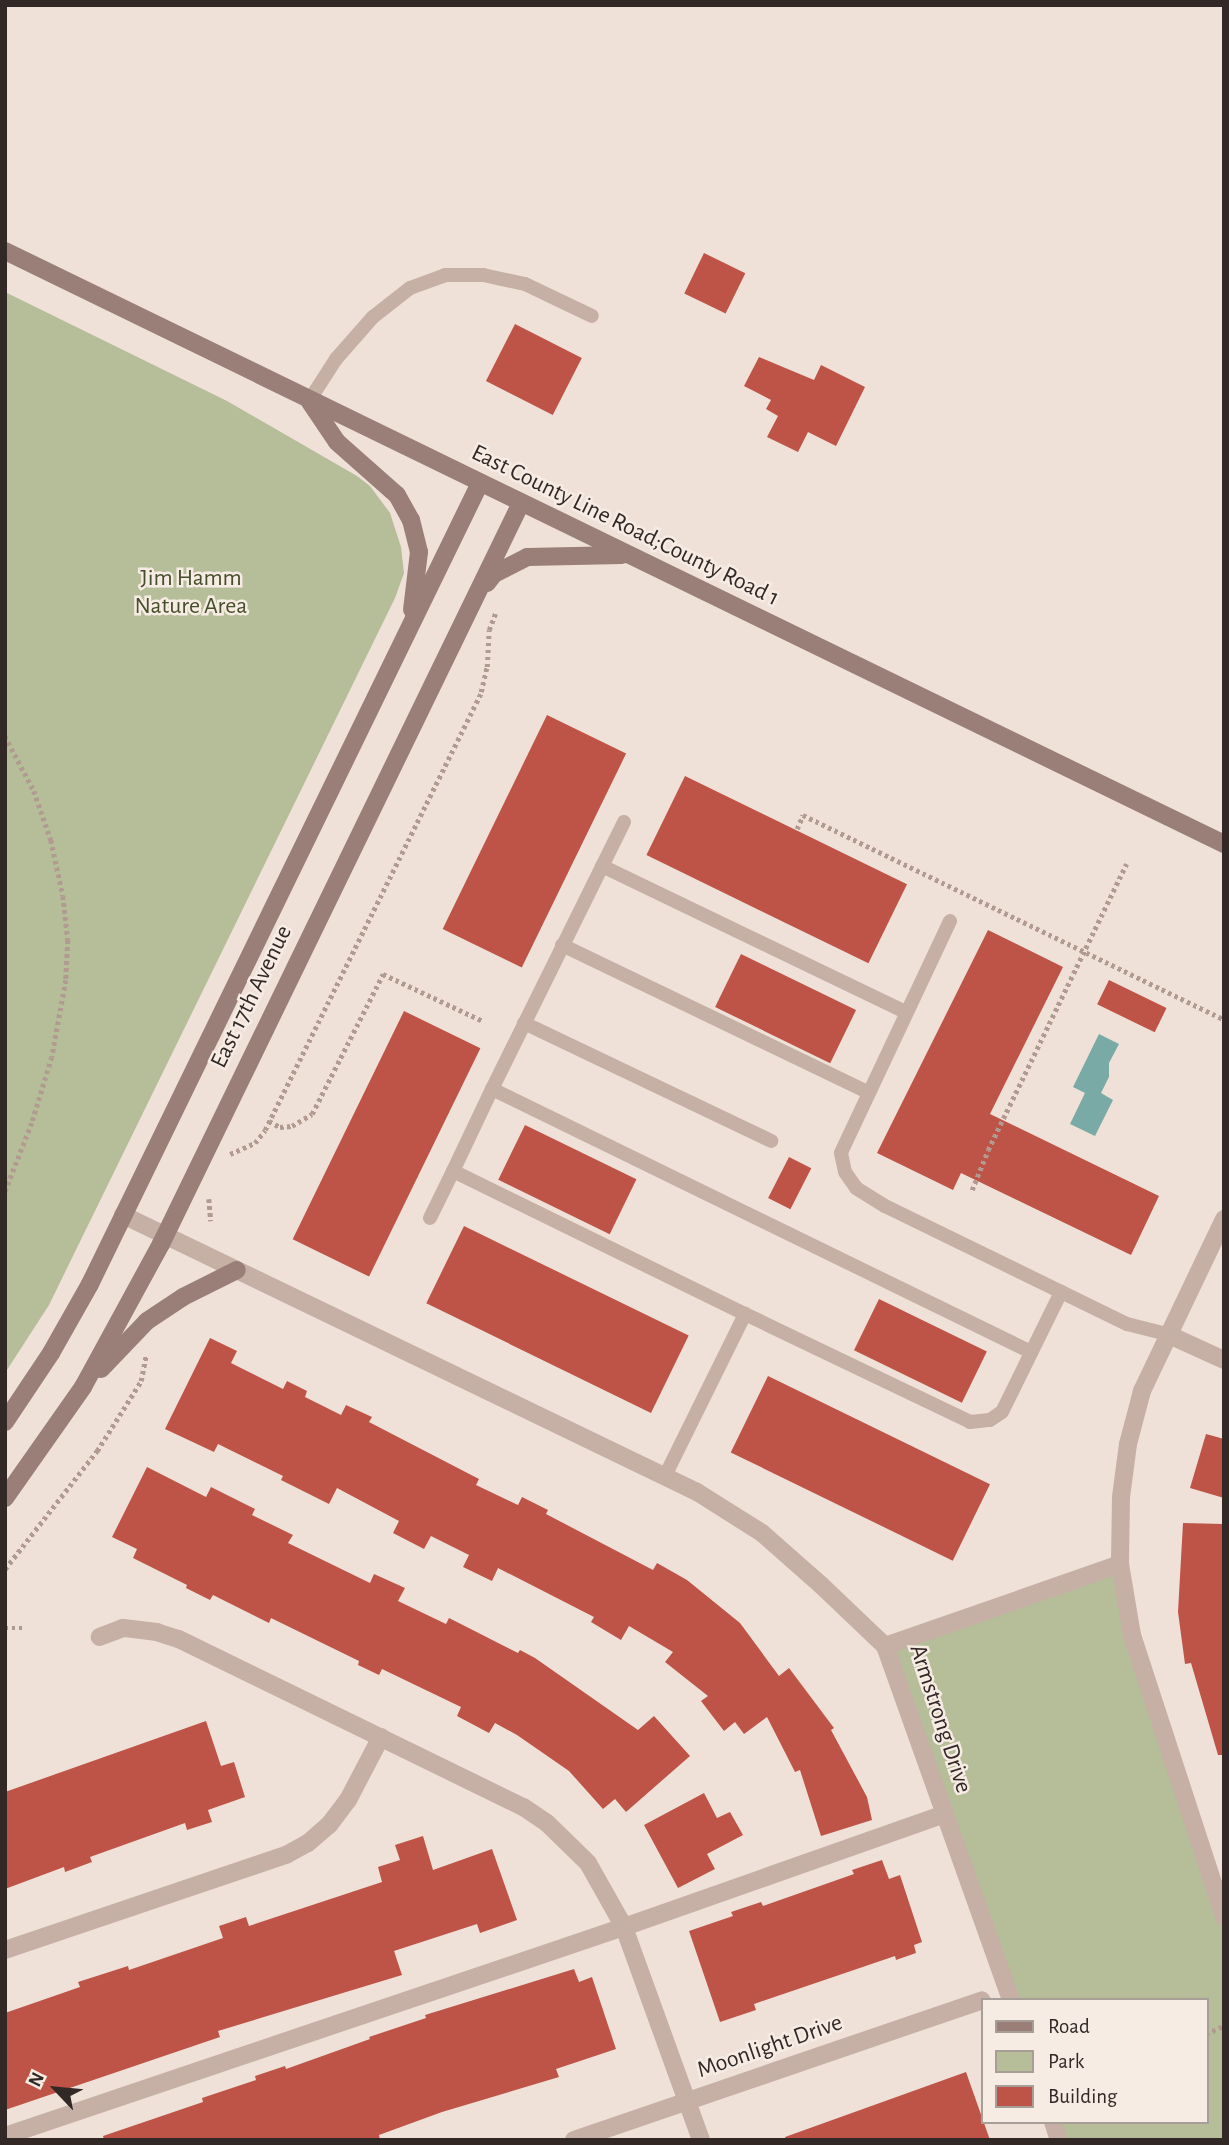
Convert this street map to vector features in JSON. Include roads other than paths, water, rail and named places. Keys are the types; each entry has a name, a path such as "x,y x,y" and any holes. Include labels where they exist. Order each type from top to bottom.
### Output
{"main road":[{"name":"East County Line Road;County Road 1","path":"5,251 1224,844"},
{"path":"309,401 337,442 397,495 411,520 419,552 415,599 405,637"},
{"name":"East 17th Avenue","path":"5,1422 51,1353 123,1215 480,483"},
{"name":"East 17th Avenue","path":"5,1498 83,1387 165,1235 521,503"},
{"path":"478,593 494,574 527,557 628,555"},
{"path":"83,1387 147,1321 183,1297 237,1270"}],"street":[{"path":"123,1215 696,1492 762,1533 885,1646"},
{"path":"1224,1219 1142,1391 1128,1444 1121,1497 1120,1564 1132,1634 1224,1917"},
{"path":"1167,1334 1224,1360"},
{"name":"Armstrong Drive","path":"1009,1996 885,1646 1120,1564"},
{"path":"100,1637 123,1628 157,1632 178,1639 498,1793 547,1823 588,1863 624,1927 701,2140"},
{"path":"5,1950 286,1855 308,1843 329,1825 348,1800 381,1737"},
{"path":"5,2136 624,1927 945,1815"},
{"name":"Moonlight Drive","path":"574,2140 981,2001"}],"lane":[{"path":"309,401 336,359 373,317 410,288 444,275 482,275 525,284 592,316"},
{"path":"430,1218 625,822"},
{"path":"602,866 906,1012"},
{"path":"950,921 841,1153 845,1172 856,1188 886,1206 1127,1324 1167,1334"},
{"path":"562,946 868,1093"},
{"path":"524,1024 771,1141"},
{"path":"492,1089 1031,1352"},
{"path":"453,1171 970,1422 990,1420 1002,1412 1061,1292"},
{"path":"665,1476 745,1314"}],"water":[{"path":"1099,1034 1119,1044 1109,1063 1109,1077 1101,1093 1113,1100 1095,1136 1070,1124 1085,1093 1073,1087"}],"park label":[{"name":"Jim Hamm Nature Area","path":"191,593"}]}
